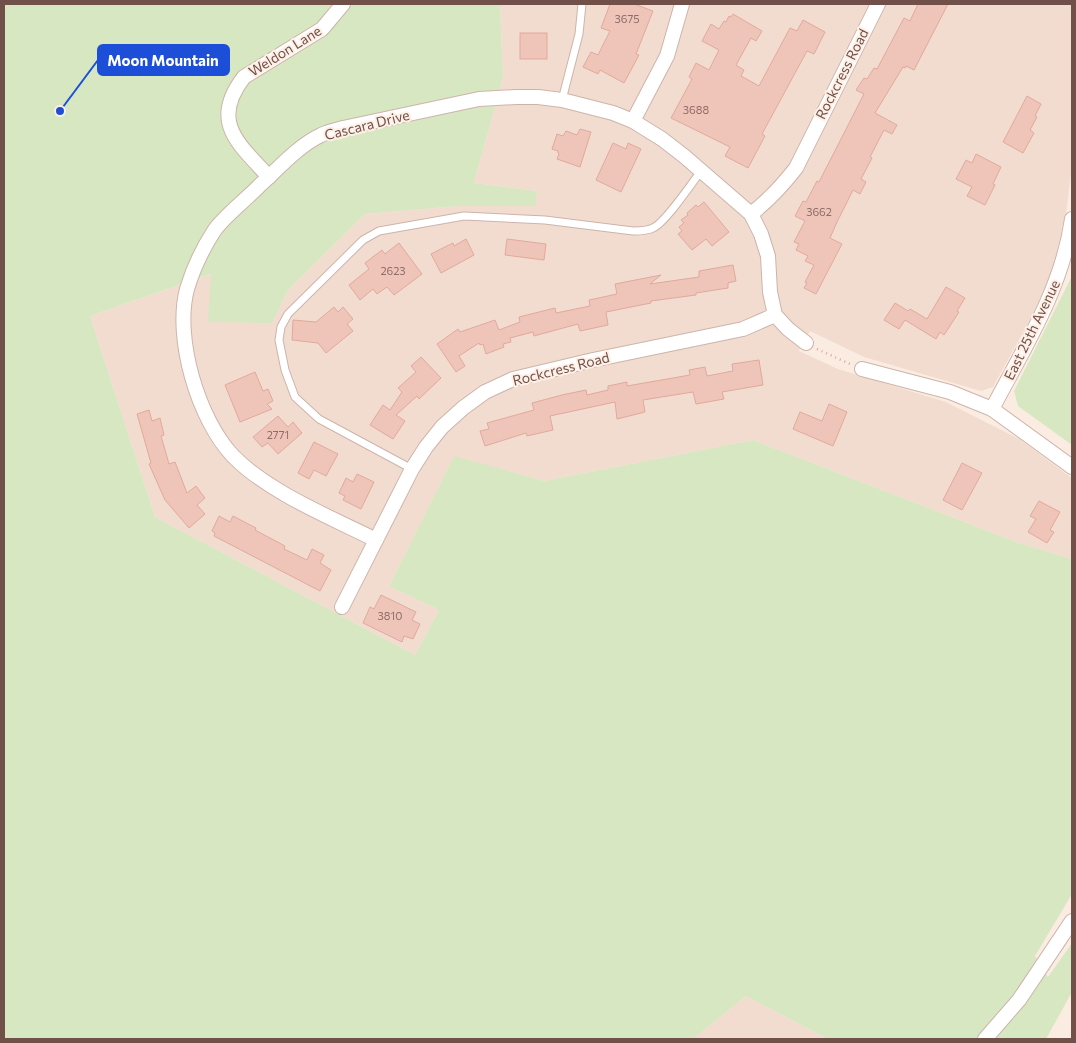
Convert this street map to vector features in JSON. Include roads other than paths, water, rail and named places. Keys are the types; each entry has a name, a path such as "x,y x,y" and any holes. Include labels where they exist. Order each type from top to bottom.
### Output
{"street":[{"name":"Weldon Lane","path":"269,177 237,142 231,131 228,115 230,102 236,88 244,77 322,29 343,4"},
{"path":"633,121 668,56 682,4"},
{"name":"Rockcress Road","path":"751,214 767,202 796,168 878,4"},
{"name":"Cascara Drive","path":"376,540 276,490 252,473 232,454 213,428 197,394 187,357 184,333 187,290 199,257 216,229 303,146 322,135 343,128 479,99 530,97 562,100 604,110 633,121 662,139 751,214 761,234 768,256 770,292 775,315"},
{"name":"East 25th Avenue","path":"992,409 1044,312 1059,274 1072,219"},
{"path":"775,315 788,329 811,346"},
{"name":"Rockcress Road","path":"342,607 412,469 426,446 442,427 485,392 513,379 593,360 743,329 775,315"},
{"path":"862,369 950,392 992,409 1072,467"},
{"path":"985,1039 1019,1000 1072,922"}],"lane":[{"path":"562,100 579,34 582,4"},
{"path":"412,469 319,419 295,397 285,370 279,340 281,326 288,314 363,240 379,232 464,216 545,220 643,231 654,228 662,221 702,171"}],"place":[{"name":"Moon Mountain","path":"60,111"}]}
